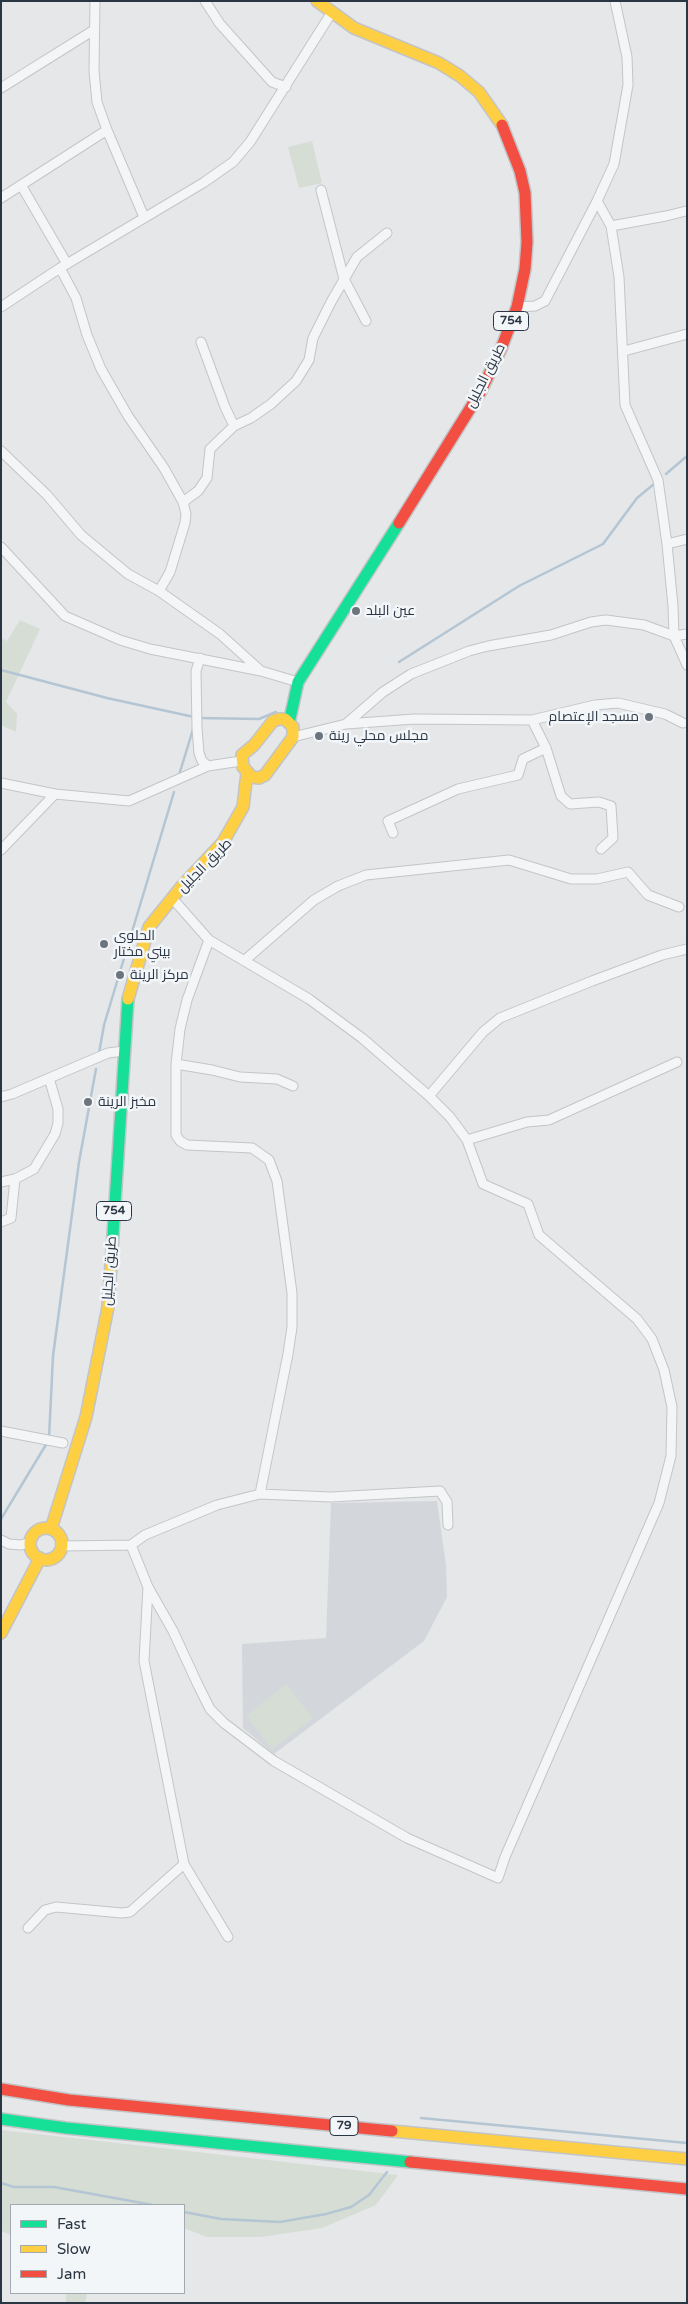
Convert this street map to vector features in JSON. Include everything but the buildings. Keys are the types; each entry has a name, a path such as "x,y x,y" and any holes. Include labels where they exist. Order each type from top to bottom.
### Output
{"main road":[{"name":"طريق الجليل","path":"241,761 242,756 276,720 476,399 501,349 517,307 527,242 525,193 520,171 511,145 492,108 472,87 439,63 354,28 317,1"},
{"name":"طريق الجليل","path":"289,723 296,686"},
{"path":"241,761 247,773 252,777 258,778 271,769 278,755 293,737 294,732 285,719 276,720"},
{"name":"طريق الجليل","path":"51,1529 86,1417 108,1307 128,992 149,927 172,898 223,842 243,807 247,773"},
{"name":"طريق الجليل","path":"172,898 189,886 231,842 250,808 258,778"},
{"path":"51,1529 60,1536 62,1546 55,1557 48,1560 34,1554 31,1542 33,1535 39,1530 51,1529"},
{"path":"1,1633 40,1558"},
{"name":"79","path":"1,2089 69,2100 687,2160"},
{"name":"79","path":"1,2119 66,2128 687,2189"}],"street":[{"path":"95,1 94,71 97,102 106,130 144,216"},
{"path":"205,1 207,7 220,24 272,82 286,87"},
{"path":"517,307 534,306 545,301 614,164 628,85 627,57 615,1"},
{"path":"1,307 144,216 203,183 233,162 250,142 332,12"},
{"path":"1,88 94,30"},
{"path":"1,198 106,130"},
{"path":"21,185 63,266 101,369 128,416 164,468 183,502 186,514 184,524 170,572 159,591"},
{"path":"321,190 344,279 366,321"},
{"path":"597,201 610,226 619,277 624,351 625,405 658,480 674,606 674,636 687,665"},
{"path":"610,226 666,216 686,210"},
{"path":"183,502 198,491 207,478 210,449 234,426 271,404 296,381 309,360 313,338 357,257 387,233"},
{"path":"624,351 687,334"},
{"path":"201,342 234,426"},
{"path":"1,451 47,495 81,535 128,574 159,591 220,634 262,671"},
{"path":"667,544 687,539"},
{"path":"1,547 65,616 120,640 150,649 262,671 296,686"},
{"path":"346,724 383,692 411,674 469,650 551,635 591,622 606,620 644,625 674,636 687,634"},
{"path":"200,658 196,671 197,728 199,752 202,761 208,766"},
{"path":"293,737 346,724 414,719 532,720 595,705 618,703 665,714 685,722 687,732"},
{"path":"532,720 546,748 561,796 570,804 599,802 611,806 613,838 601,849"},
{"path":"394,832 388,821 458,789 518,775 523,759 546,748"},
{"path":"1,783 56,794 129,801 208,766 241,761"},
{"path":"1,850 56,794"},
{"path":"244,961 314,900 338,886 366,876 386,873 508,860 571,880 597,879 628,872 648,895 679,907"},
{"path":"131,1545 148,1587 173,1631 210,1709 224,1723 274,1761 407,1838 498,1878 505,1856 658,1504 671,1456 672,1408 664,1370 652,1339 637,1319 539,1235 528,1204 497,1192 483,1184 467,1140 450,1117 429,1096 362,1038 308,999 209,940 172,898"},
{"path":"209,940 187,1000 180,1029 176,1064 175,1127 176,1135 180,1141 186,1144 252,1148 269,1160 277,1181 292,1293 292,1326 260,1494"},
{"path":"429,1096 483,1032 500,1018 610,974 687,949"},
{"path":"1,1097 108,1053 124,1051"},
{"path":"467,1140 528,1122 549,1120 677,1062"},
{"path":"176,1064 240,1077 277,1079 293,1086"},
{"path":"1,1182 16,1180 34,1169 55,1134 58,1123 58,1109 49,1078"},
{"path":"1,1222 11,1218 16,1180"},
{"path":"1,1430 63,1442"},
{"path":"62,1546 131,1545 145,1535 217,1505 260,1494 331,1497 440,1491 447,1502 448,1525"},
{"path":"1,1540 9,1544 21,1545 31,1542"},
{"path":"148,1587 144,1661 184,1864 228,1938"},
{"path":"28,1928 45,1910 50,1908 130,1912 184,1864"}],"shaded area":[{"path":"312,141 322,183 299,188 288,147"},
{"path":"20,620 40,629 6,702 17,714 16,732 1,725 1,638 7,641"},
{"path":"437,1501 446,1565 447,1597 424,1641 274,1754 243,1728 242,1644 326,1638 331,1503"},
{"path":"286,1684 313,1718 272,1749 246,1716"},
{"path":"1,2130 398,2175 376,2205 322,2228 261,2237 207,2237 185,2228 185,2204 10,2204 10,2235 1,2231"},
{"path":"66,2294 87,2294 85,2303 66,2303"}],"waterway":[{"path":"666,474 687,456"},
{"path":"399,662 519,586 603,544 637,498 654,484"},
{"path":"1,670 107,698 194,717"},
{"path":"199,718 259,719 276,712"},
{"path":"179,775 194,726"},
{"path":"99,1053 104,1025 174,792"},
{"path":"49,1438 53,1356 79,1162 96,1069"},
{"path":"1,1519 47,1443"},
{"path":"421,2118 687,2143"},
{"path":"185,2212 221,2219 280,2222 326,2214 351,2207 369,2195 387,2172"},
{"path":"1,2183 14,2187 54,2187 148,2204"}],"traffic: fast":[{"path":"289,723 298,682 399,523"},
{"path":"112,1250 128,999"},
{"path":"1,2119 66,2128 410,2162"}],"traffic: slow":[{"path":"317,1 354,28 439,63 460,76 479,92 502,125"},
{"path":"279,719 285,719 293,727 293,737 265,775 259,778 252,777 243,767 242,755 254,745 273,721 279,719"},
{"path":"128,999 149,927 182,886 223,842 243,807 247,773"},
{"path":"51,1529 86,1417 108,1307 112,1250"},
{"path":"46,1528 52,1529 57,1533 61,1538 62,1544 61,1550 57,1555 52,1559 46,1560 40,1559 35,1555 31,1550 30,1544 31,1538 35,1533 40,1529 46,1528"},
{"path":"1,1633 40,1558"},
{"path":"392,2131 687,2159"}],"traffic: jam":[{"path":"399,523 481,391 501,349 517,307 525,269 527,242 525,193 520,171 502,125"},
{"path":"1,2089 69,2100 392,2131"},
{"path":"410,2162 687,2189"}],"place":[{"name":"عين البلد","path":"356,611"},
{"name":"مسجد الإعتصام","path":"649,717"},
{"name":"مجلس محلي رينة","path":"319,736"},
{"name":"الحلوى بيني مختار","path":"104,944"},
{"name":"مركز الرينة","path":"120,975"},
{"name":"مخبز الرينة","path":"88,1102"}]}
